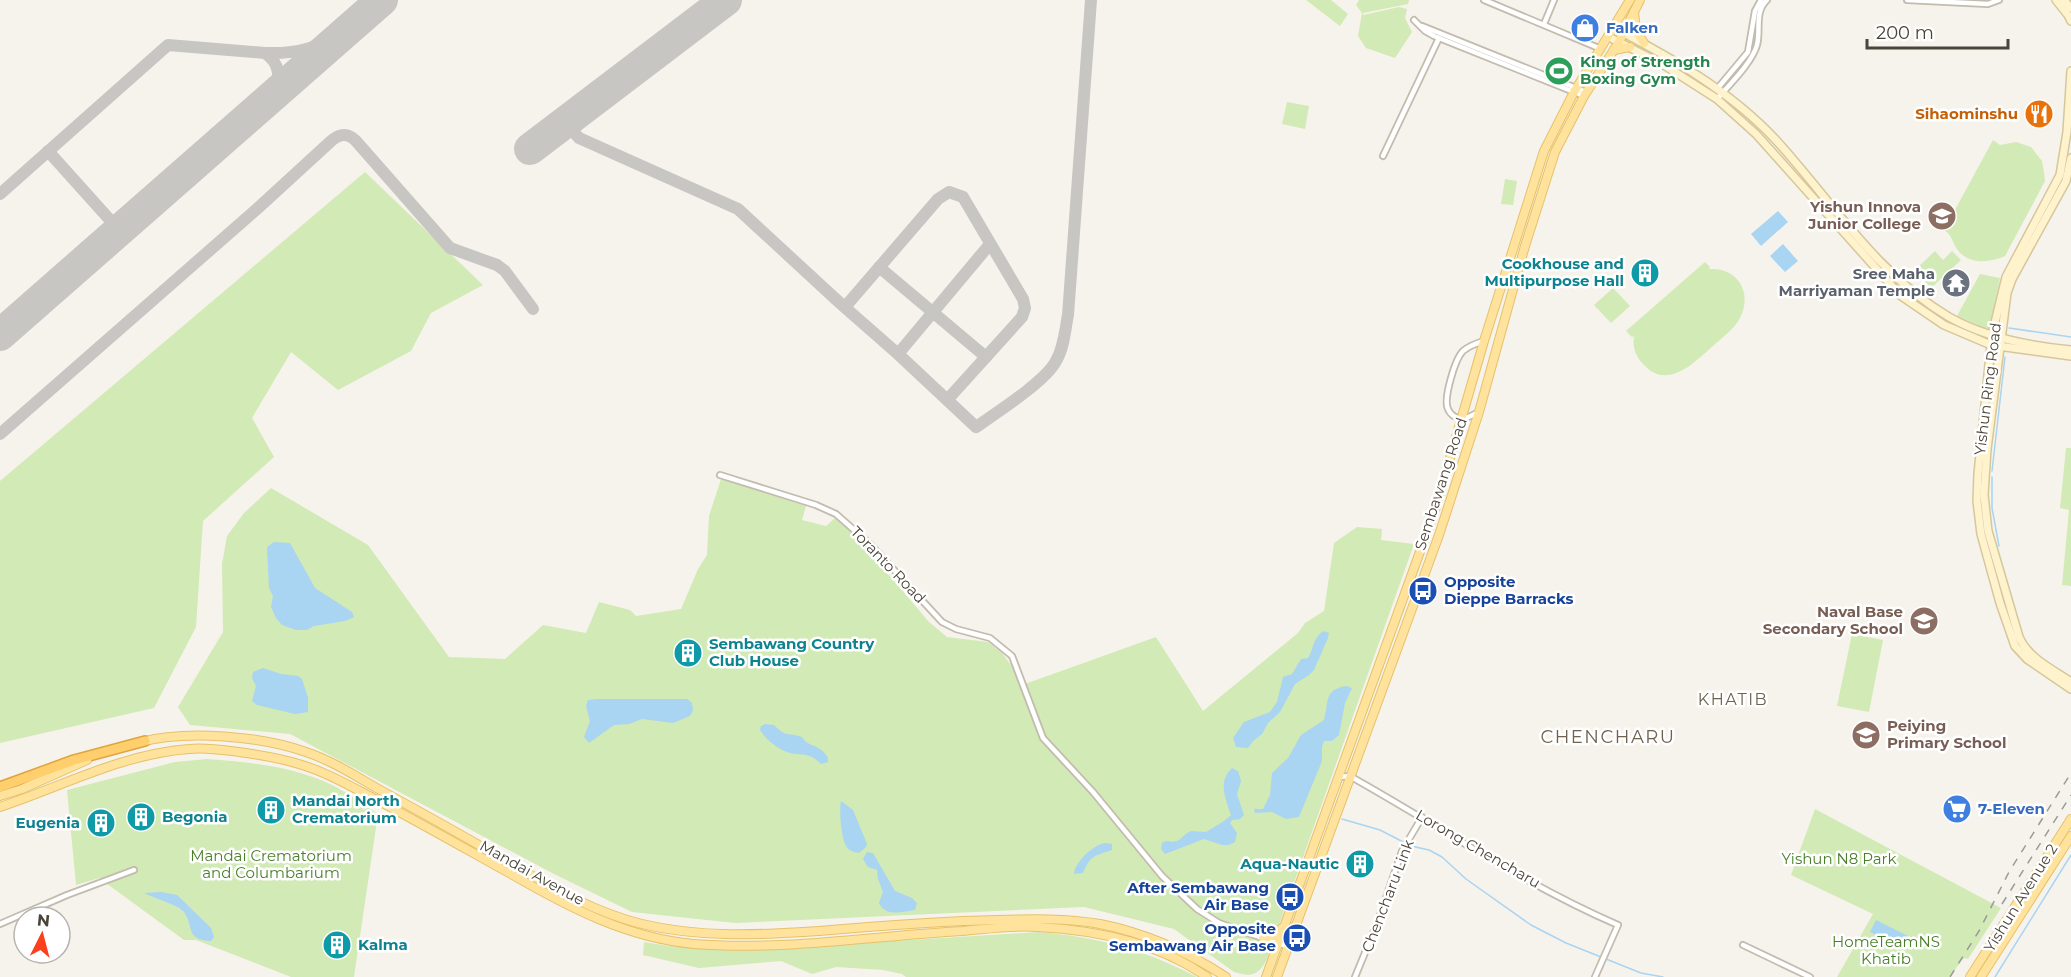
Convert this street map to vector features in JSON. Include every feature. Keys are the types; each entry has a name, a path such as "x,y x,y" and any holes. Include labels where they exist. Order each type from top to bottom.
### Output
{"highway":[{"path":"0,787 74,759 145,741"}],"main road":[{"name":"Sembawang Road","path":"1268,973 1434,513 1484,341 1545,152 1576,90 1630,0"},
{"name":"Sembawang Road","path":"1277,977 1439,536 1479,412 1551,164 1564,133 1585,94 1619,42 1640,0"},
{"path":"2056,0 2071,21"},
{"path":"2064,0 2071,8"},
{"path":"1634,12 1636,31 1644,43"},
{"path":"1614,28 1644,43 1717,94 1774,138 1854,233 1902,282 1951,318 2021,344 2071,350"},
{"path":"1609,37 1717,94 1756,134 1900,295 1944,325 1995,346 2071,356"},
{"path":"1613,50 1630,47"},
{"name":"Yishun Ring Road","path":"2071,71 2067,132 2060,175 2006,278 1992,334 1995,346 1985,475 1988,531 2021,642 2036,658 2071,681"},
{"name":"Yishun Ring Road","path":"2071,158 2066,181 2009,283 2000,338 1995,346 1978,474 1977,501 1983,545 2015,646 2027,659 2071,689"},
{"name":"Mandai Avenue","path":"0,796 22,789 92,758 145,741 216,736 271,742 306,752 337,765 558,890 598,909 640,923 695,934 773,934 951,921 1042,919 1099,924 1156,940 1202,961 1226,977"},
{"name":"Mandai Avenue","path":"0,807 30,797 90,771 154,754 215,749 271,756 333,777 432,829 554,899 594,919 637,934 693,944 767,945 1035,926 1093,932 1150,947 1208,977"},
{"name":"Yishun Avenue 2","path":"1970,977 2071,819"},
{"name":"Yishun Avenue 2","path":"1981,977 2071,836"},
{"path":"2009,917 2012,914 2017,915 2017,922"},
{"path":"1263,938 1273,936 1284,926"},
{"path":"1259,977 1268,973"}],"street":[{"path":"1484,0 1601,49"},
{"path":"1501,6 1503,0"},
{"path":"1544,24 1554,0"},
{"path":"1717,94 1748,52 1755,11 1761,0"},
{"path":"1717,94 1753,56 1758,44 1760,11 1767,0"},
{"path":"1907,0 1988,4 1999,0"},
{"path":"1562,84 1439,38 1425,31 1415,22 1562,84 1585,94"},
{"path":"1383,156 1439,38"},
{"path":"1750,44 1758,44"},
{"path":"1479,412 1462,420 1456,418 1447,408 1447,396 1457,361 1463,352 1484,341"},
{"name":"Toranto Road","path":"720,475 816,505 836,514 864,538 942,622 956,629 990,638 1012,656 1043,738 1093,792 1162,876 1206,917 1289,947"},
{"path":"1338,777 1351,776"},
{"name":"Lorong Chencharu","path":"1351,776 1510,869 1618,925 1595,977"},
{"name":"Chencharu Link","path":"1355,977 1378,921 1403,848 1422,817"},
{"path":"0,924 67,895 134,870"},
{"path":"1743,945 1810,977"}],"green space":[{"path":"1306,0 1331,0 1348,14 1340,26"},
{"path":"1359,0 1409,0 1408,4 1363,13 1363,15 1399,7 1407,9 1405,18 1412,32 1395,58 1366,48 1358,36 1362,13 1356,5"},
{"path":"1287,102 1309,106 1305,129 1282,124"},
{"path":"1993,140 2000,145 2016,142 2031,147 2042,161 2045,181 2005,256 1979,261 1962,254 1944,230"},
{"path":"365,172 483,285 431,313 411,351 338,390 291,352 252,418 274,457 203,521 196,627 154,708 0,743 0,481"},
{"path":"1505,179 1517,181 1513,205 1501,204"},
{"path":"1935,251 1943,260 1952,251 1961,260 1931,288 1915,270"},
{"path":"1705,262 1710,267 1709,269 1728,272 1740,283 1745,300 1740,318 1728,333 1699,359 1681,371 1663,375 1653,372 1639,359 1634,348 1634,336 1632,337 1626,331"},
{"path":"1980,274 2000,278 1989,330 1957,316"},
{"path":"1613,288 1630,306 1611,323 1594,305"},
{"path":"2066,448 2071,448 2071,586 2062,585 2069,510 2060,508"},
{"path":"721,479 806,506 802,520 826,526 835,518 854,534 929,622 947,637 988,642 1002,653 1025,684 1156,637 1203,711 1298,633 1305,623 1324,611 1334,543 1357,527 1382,529 1381,540 1414,544 1267,959 1261,969 1250,975 1234,972 1174,929 1084,907 735,923 632,912 554,874 290,734 190,725 178,707 223,632 222,564 227,536 244,513 271,488 368,545 449,657 505,659 543,625 586,633 599,602 630,610 636,616 681,609 698,569 707,555 709,516"},
{"path":"1852,634 1883,640 1869,712 1837,706"},
{"name":"Mandai Crematorium and Columbarium","path":"207,759 255,763 300,773 336,787 378,814 354,977 291,977 196,940 184,940 99,878 76,885 67,790 175,762"},
{"name":"Yishun N8 Park","path":"1815,809 2001,908 1968,959 1964,958 1949,977 1837,977 1873,914 1791,875"},
{"path":"1038,932 1081,937 1120,946 1158,959 1197,977 906,977 883,970 836,967 812,974 781,961 699,968 643,955 644,942 669,946 750,950"}],"water":[{"path":"1778,211 1788,222 1761,246 1751,234"},
{"path":"1783,244 1798,261 1785,272 1770,256"},
{"path":"274,542 290,543 315,588 352,612 354,617 345,621 314,626 307,630 296,630 282,625 271,607 273,596 269,588 267,547"},
{"path":"1323,631 1329,633 1328,638 1314,670 1295,684 1280,712 1248,748 1236,747 1233,738 1244,722 1270,712 1277,702 1283,677 1292,674 1301,659 1308,658 1315,641"},
{"path":"263,668 281,674 298,676 302,679 308,698 308,712 295,714 257,705 252,701 256,686 252,678 253,672"},
{"path":"1346,686 1352,688 1345,703 1339,735 1332,741 1324,741 1322,761 1299,817 1286,819 1272,812 1255,813 1254,809 1263,809 1270,795 1272,773 1288,758 1301,735 1324,720 1330,694"},
{"path":"687,699 692,703 693,710 690,716 673,723 642,719 629,724 614,725 589,743 584,737 590,721 586,706 588,700"},
{"path":"765,724 774,725 785,733 802,737 807,743 825,753 828,762 821,764 810,756 786,752 777,747 760,730"},
{"path":"1232,768 1238,771 1241,781 1237,794 1244,815 1230,823 1237,833 1235,842 1222,845 1204,839 1165,854 1161,849 1162,843 1178,840 1191,831 1206,832 1231,815 1224,785 1227,773"},
{"path":"841,801 853,810 867,844 859,853 853,852 844,842"},
{"path":"1105,843 1112,844 1112,850 1094,857 1083,873 1074,874 1085,855"},
{"path":"867,852 873,853 895,891 912,898 917,903 915,910 890,912 882,907 879,903 883,892 877,870 868,867 863,859"},
{"path":"161,892 177,895 211,928 214,937 211,941 197,938 194,935 181,909 144,893"},
{"path":"1876,920 1908,936 1902,947 1870,932"}],"waterway":[{"path":"2009,328 2071,337"},
{"path":"1992,471 2005,357"},
{"path":"1992,477 1992,508 1999,546"},
{"path":"1342,819 1380,830 1411,846 1429,850 1442,857 1466,879 1531,925 1566,943 1641,973 1663,977"},
{"path":"1995,977 2071,855"}],"taxiway":[{"path":"565,122 579,138 738,209 976,427 1042,378 1051,369 1063,345 1068,315 1091,0"},
{"path":"265,53 299,51 349,29"},
{"path":"0,194 168,45 265,53 274,62 278,71 274,94"},
{"path":"0,434 330,142 340,136 346,135 356,141 450,248 497,265 505,271 533,309"},
{"path":"48,151 119,230"},
{"path":"845,307 938,199 949,192 963,197 1023,299 1025,308 1022,317 948,399"},
{"path":"898,354 990,244"},
{"path":"879,267 986,357"}],"runway":[{"path":"0,335 382,0"},
{"path":"530,149 726,0"}],"railway":[{"path":"1950,977 1979,931 2009,872 2071,773"},
{"path":"2002,904 2071,795"}],"place":[{"name":"Falken","path":"1585,28"},
{"name":"King of Strength Boxing Gym","path":"1559,71"},
{"name":"Sihaominshu","path":"2039,114"},
{"name":"Yishun Innova Junior College","path":"1942,216"},
{"name":"Cookhouse and Multipurpose Hall","path":"1645,273"},
{"name":"Sree Maha Marriyaman Temple","path":"1956,283"},
{"name":"Opposite Dieppe Barracks","path":"1423,591"},
{"name":"Naval Base Secondary School","path":"1924,621"},
{"name":"Sembawang Country Club House","path":"688,653"},
{"name":"Peiying Primary School","path":"1866,735"},
{"name":"7-Eleven","path":"1957,809"},
{"name":"Mandai North Crematorium","path":"271,810"},
{"name":"Begonia","path":"141,817"},
{"name":"Eugenia","path":"101,823"},
{"name":"Aqua-Nautic","path":"1360,864"},
{"name":"After Sembawang Air Base","path":"1290,897"},
{"name":"Opposite Sembawang Air Base","path":"1297,938"},
{"name":"Kalma","path":"337,945"}],"district":[{"name":"KHATIB","path":"1733,699"},
{"name":"CHENCHARU","path":"1608,737"}],"park label":[{"name":"HomeTeamNS Khatib","path":"1886,950"}]}
